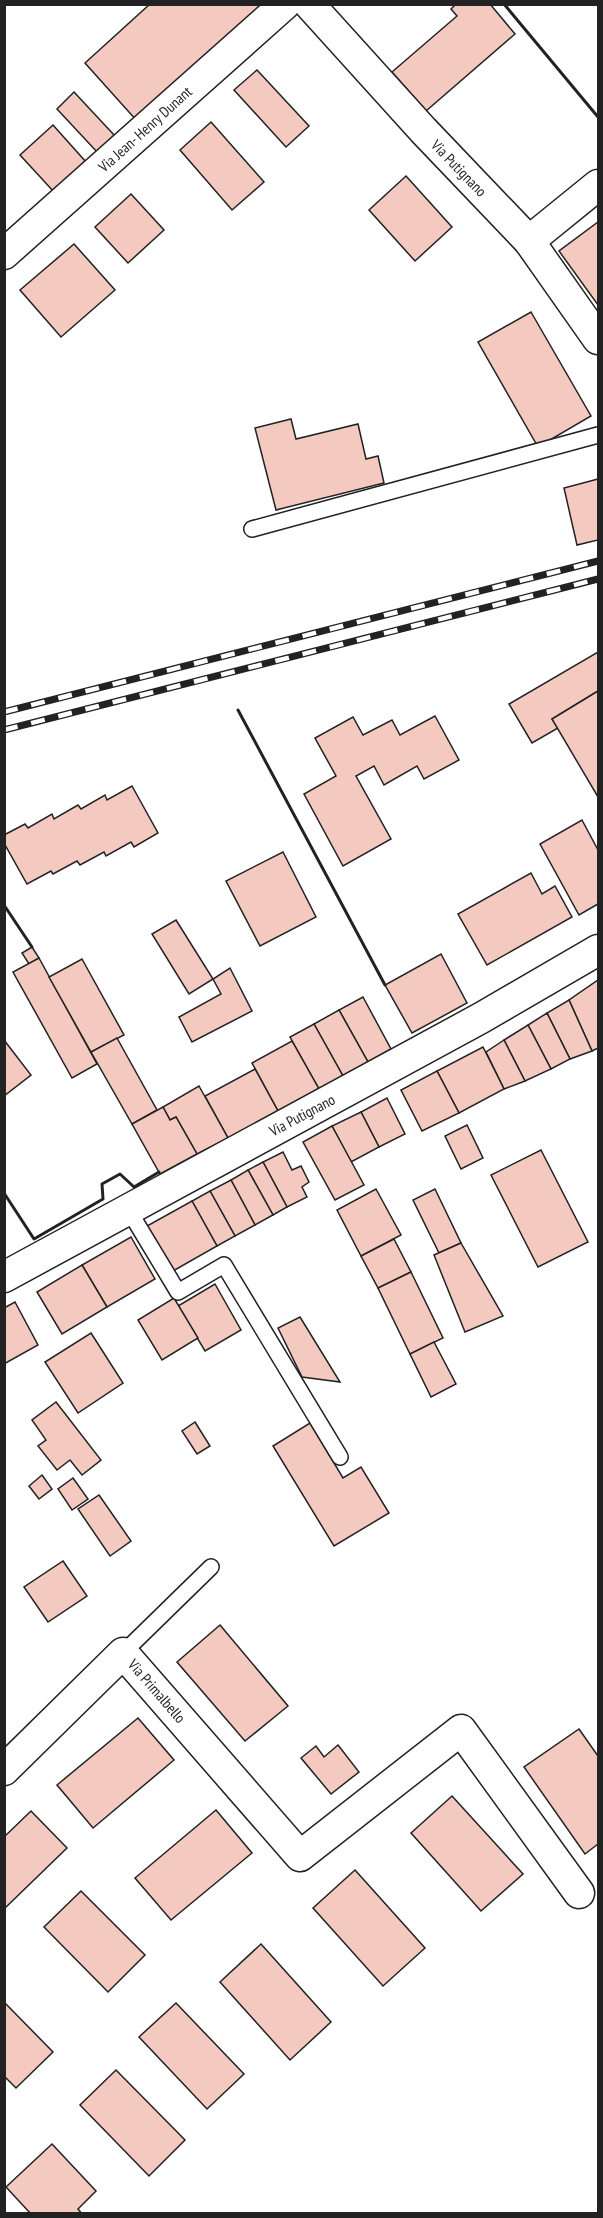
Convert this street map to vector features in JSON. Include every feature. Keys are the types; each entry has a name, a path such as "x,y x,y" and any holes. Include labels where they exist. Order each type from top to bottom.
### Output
{"street":[{"name":"Via Jean- Henry Dunant","path":"4,254 285,4"},
{"name":"Via Putignano","path":"309,4 423,130 529,241 598,339"},
{"path":"529,241 598,185"},
{"name":"Via Putignano","path":"4,1277 470,1023 598,950"},
{"name":"Via Primalbello","path":"4,1770 123,1653 300,1856 461,1730 579,1893"}],"lane":[{"path":"252,529 598,435"},
{"path":"128,1209 178,1292 224,1265 340,1457"},
{"path":"123,1653 211,1568"}],"building":[{"path":"150,4 267,4 137,121 85,63"},
{"path":"456,4 490,4 515,34 426,111 392,72 457,16 451,9"},
{"path":"257,70 309,126 286,147 234,90"},
{"path":"74,92 115,136 98,153 57,109"},
{"path":"211,122 264,182 232,210 180,150"},
{"path":"53,125 86,162 54,192 20,155"},
{"path":"406,176 452,227 415,261 369,210"},
{"path":"131,194 164,230 128,263 95,227"},
{"path":"598,222 598,305 559,251"},
{"path":"74,244 115,290 61,337 20,290"},
{"path":"531,312 591,416 538,447 478,342"},
{"path":"291,419 296,439 358,424 366,459 378,456 384,483 276,510 255,428"},
{"path":"598,479 598,540 577,545 564,488"},
{"path":"598,652 598,691 552,719 558,728 532,743 509,704"},
{"path":"598,691 598,797 552,719"},
{"path":"435,716 459,760 424,779 417,766 384,785 374,766 356,776 391,839 343,866 304,794 336,776 315,738 353,717 363,735 392,720 400,735"},
{"path":"132,786 158,833 134,847 131,842 106,856 104,852 80,865 77,861 27,884 4,843 4,835 25,824 28,828 52,814 54,819 78,805 81,809 105,795 107,800"},
{"path":"582,820 598,850 598,904 579,915 540,844"},
{"path":"283,852 316,917 260,946 226,881"},
{"path":"531,873 542,894 555,886 572,917 487,965 458,914"},
{"path":"176,920 213,979 189,994 152,934"},
{"path":"32,947 39,958 29,964 22,953"},
{"path":"441,954 467,1003 412,1033 385,985"},
{"path":"39,958 97,1064 72,1078 13,972"},
{"path":"82,959 124,1035 91,1052 49,977"},
{"path":"230,968 252,1011 192,1042 179,1017 221,994 213,979"},
{"path":"598,980 598,1048 592,1051 569,1000"},
{"path":"363,997 391,1049 368,1062 339,1010"},
{"path":"569,1000 592,1051 570,1059 547,1013"},
{"path":"339,1010 368,1062 343,1076 314,1024"},
{"path":"547,1013 570,1059 551,1069 528,1025"},
{"path":"314,1024 343,1076 319,1089 290,1037"},
{"path":"528,1025 551,1069 525,1081 504,1040"},
{"path":"117,1038 157,1110 132,1124 91,1052"},
{"path":"4,1040 31,1075 4,1096"},
{"path":"504,1040 525,1081 504,1089 486,1052"},
{"path":"292,1041 319,1089 278,1111 252,1063"},
{"path":"483,1047 504,1089 459,1113 437,1071"},
{"path":"255,1069 278,1111 228,1138 205,1096"},
{"path":"437,1071 459,1113 422,1131 401,1090"},
{"path":"199,1086 228,1138 197,1154 176,1117 170,1120 163,1107"},
{"path":"387,1098 405,1134 379,1147 361,1112"},
{"path":"163,1107 170,1120 176,1117 197,1154 160,1174 132,1124"},
{"path":"361,1112 379,1147 351,1162 332,1126"},
{"path":"467,1125 483,1158 461,1169 445,1136"},
{"path":"332,1126 364,1185 335,1200 303,1142"},
{"path":"541,1150 588,1242 538,1267 491,1175"},
{"path":"283,1152 292,1170 301,1166 309,1182 302,1187 307,1197 287,1207 263,1162"},
{"path":"263,1162 287,1207 273,1215 248,1170"},
{"path":"248,1170 273,1215 255,1225 231,1180"},
{"path":"231,1180 255,1225 235,1236 210,1191"},
{"path":"376,1189 401,1235 361,1256 337,1210"},
{"path":"435,1189 461,1243 439,1253 413,1200"},
{"path":"210,1191 235,1236 217,1246 192,1201"},
{"path":"192,1201 217,1246 173,1271 147,1226"},
{"path":"131,1237 155,1279 107,1307 82,1265"},
{"path":"394,1239 411,1272 378,1288 361,1256"},
{"path":"461,1243 503,1316 465,1332 434,1255"},
{"path":"82,1265 107,1307 62,1334 37,1292"},
{"path":"411,1272 443,1338 410,1354 378,1288"},
{"path":"215,1284 241,1330 205,1351 178,1306"},
{"path":"174,1298 198,1338 162,1360 138,1320"},
{"path":"15,1302 38,1345 4,1364 4,1308"},
{"path":"300,1317 340,1382 302,1377 278,1328"},
{"path":"91,1333 123,1383 78,1413 45,1362"},
{"path":"434,1342 456,1384 431,1397 410,1354"},
{"path":"56,1402 101,1460 82,1475 70,1460 57,1470 38,1446 46,1440 32,1420"},
{"path":"195,1422 210,1446 197,1454 182,1431"},
{"path":"310,1423 343,1478 361,1467 389,1513 334,1546 273,1446"},
{"path":"42,1475 52,1489 39,1499 29,1486"},
{"path":"73,1478 88,1499 72,1510 58,1489"},
{"path":"99,1495 131,1541 110,1556 78,1509"},
{"path":"63,1561 87,1596 48,1622 24,1587"},
{"path":"220,1625 288,1706 245,1741 177,1662"},
{"path":"138,1718 174,1760 93,1828 57,1785"},
{"path":"579,1729 598,1756 598,1844 585,1854 524,1767"},
{"path":"338,1745 359,1772 331,1794 301,1758 316,1746 324,1757"},
{"path":"452,1796 523,1874 481,1911 411,1833"},
{"path":"216,1810 252,1853 171,1920 135,1878"},
{"path":"31,1811 67,1848 4,1909 4,1837"},
{"path":"355,1870 425,1948 383,1986 313,1908"},
{"path":"81,1891 145,1955 108,1992 44,1927"},
{"path":"261,1944 331,2022 290,2060 220,1982"},
{"path":"4,2002 53,2052 16,2088 4,2076"},
{"path":"176,2003 244,2074 207,2109 139,2037"},
{"path":"116,2070 185,2140 149,2176 80,2105"},
{"path":"52,2144 96,2191 78,2209 82,2214 31,2214 6,2187"}],"railway":[{"path":"4,712 598,561"},
{"path":"4,730 598,579"}],"wall":[{"path":"504,4 598,117"},
{"path":"238,710 385,985"},
{"path":"4,905 32,947"},
{"path":"4,1193 34,1239 103,1199 102,1184 120,1174 134,1187 159,1172"}]}
